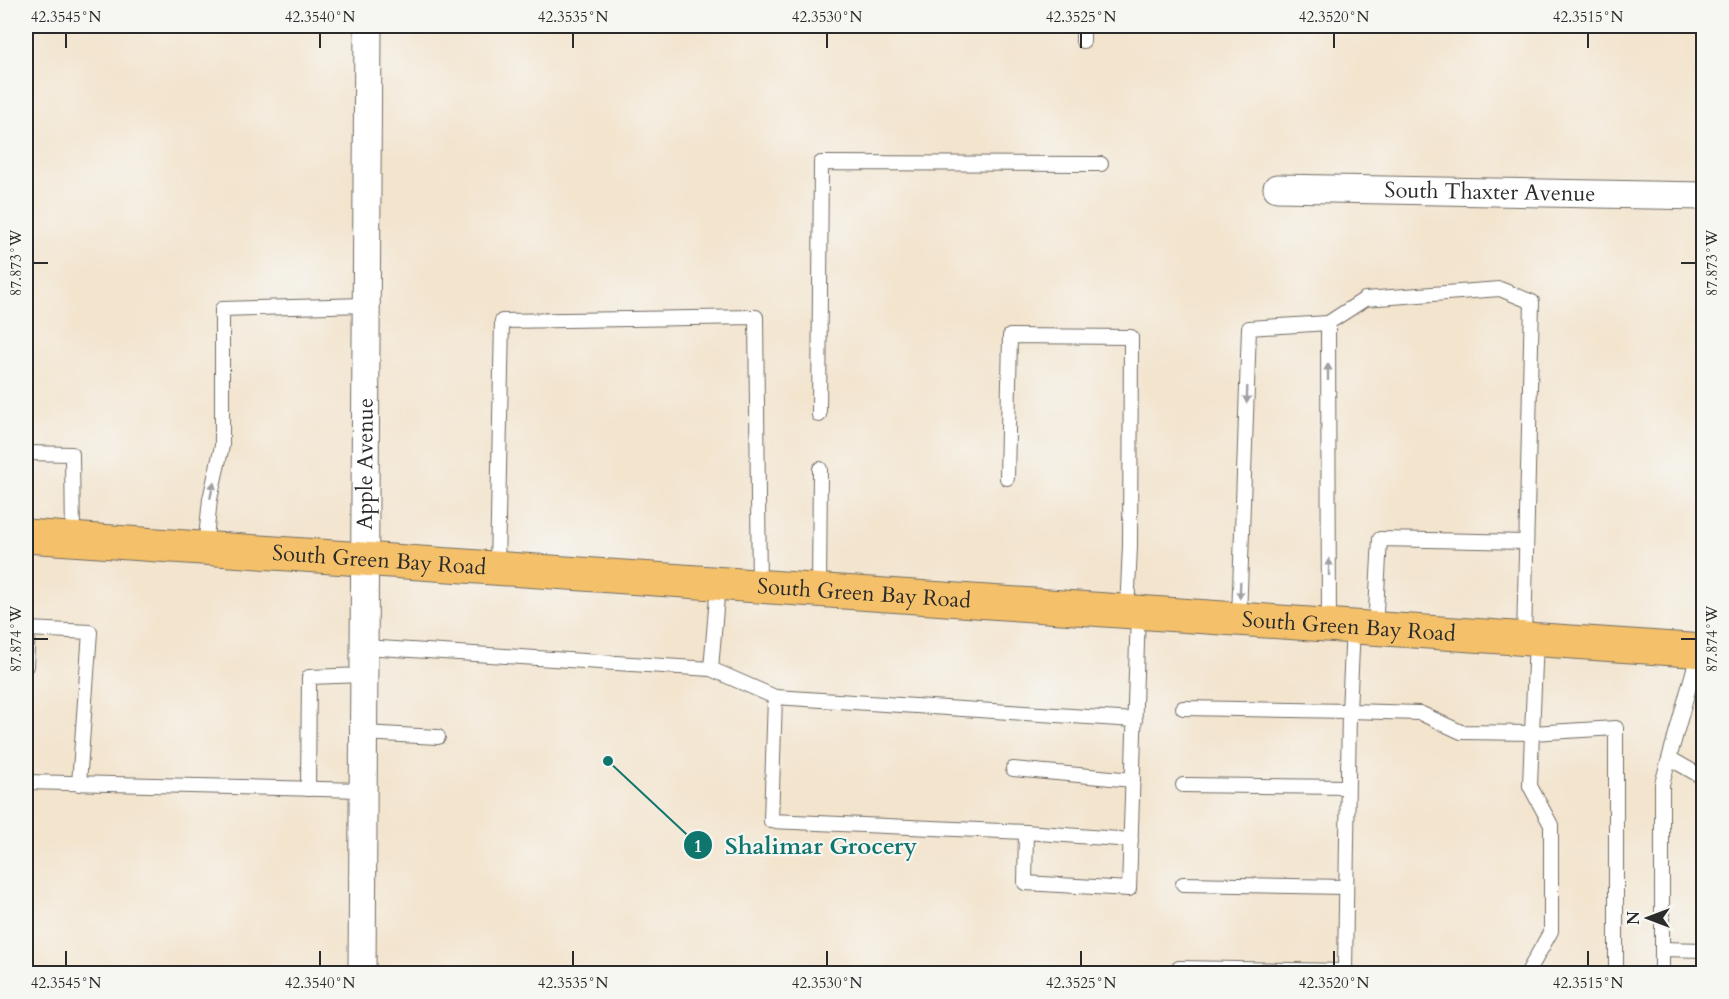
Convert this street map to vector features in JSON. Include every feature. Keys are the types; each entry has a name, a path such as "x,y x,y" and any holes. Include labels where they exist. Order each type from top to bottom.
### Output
{"main road":[{"name":"South Green Bay Road","path":"26,536 1702,651"}],"street":[{"name":"Apple Avenue","path":"362,974 368,26"},
{"name":"South Thaxter Avenue","path":"1277,188 1704,196"}],"lane":[{"path":"1083,26 1083,41"},
{"path":"819,415 821,164 1101,164"},
{"path":"1239,619 1250,327 1328,323 1365,299 1500,289 1532,302 1527,542 1532,733 1530,786 1551,825 1551,931 1527,974"},
{"path":"205,548 210,499 222,446 222,309 366,305"},
{"path":"497,568 502,321 756,317 759,587"},
{"path":"1179,968 1345,970 1352,627 1328,323"},
{"path":"1007,478 1010,336 1131,337 1130,546 1135,720 1129,889 1025,882 1026,832"},
{"path":"26,453 72,454 73,539"},
{"path":"819,591 820,469"},
{"path":"1352,627 1380,539 1527,542"},
{"path":"711,669 718,584"},
{"path":"26,666 28,629 90,632 79,784"},
{"path":"364,647 711,669 775,697 1135,720"},
{"path":"1662,974 1662,784 1702,651"},
{"path":"308,789 309,677 364,675"},
{"path":"775,697 771,821 1026,832 1131,840"},
{"path":"1183,708 1420,713 1461,732 1532,733 1616,728 1616,974"},
{"path":"363,733 438,737"},
{"path":"1671,759 1704,778"},
{"path":"1013,769 1133,780"},
{"path":"26,782 363,790"},
{"path":"1183,785 1347,787"},
{"path":"1183,884 1346,887"},
{"path":"1662,950 1704,950"}],"place":[{"name":"Shalimar Grocery","path":"608,761"}]}
